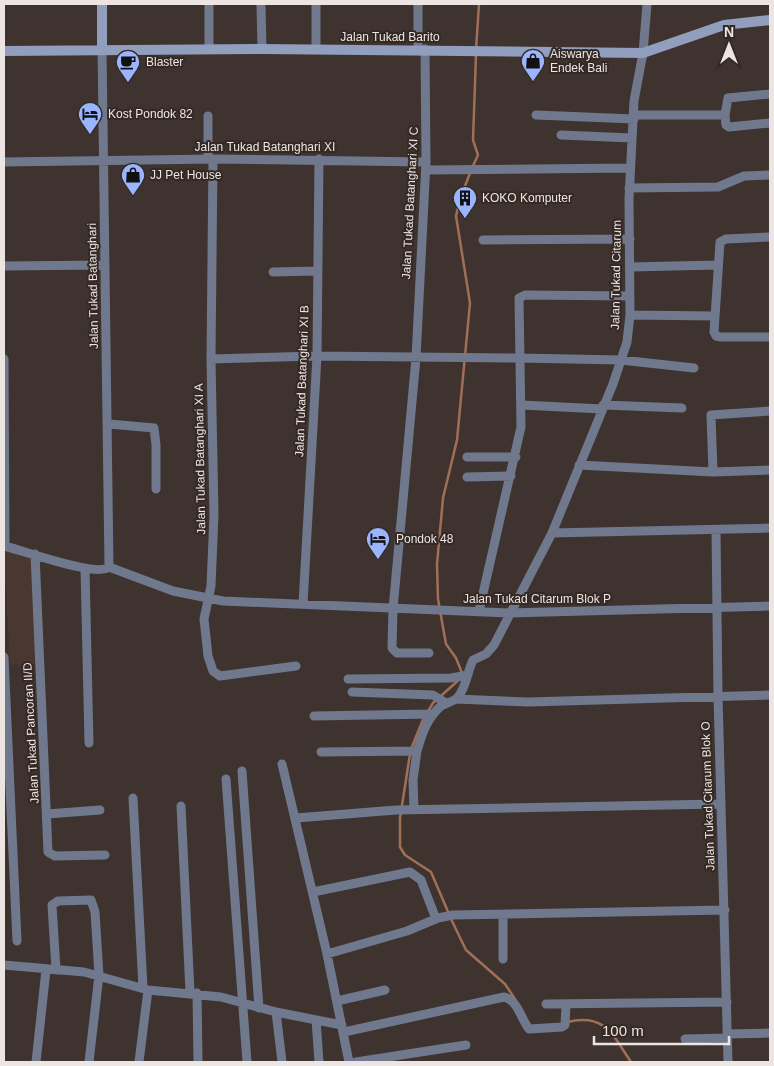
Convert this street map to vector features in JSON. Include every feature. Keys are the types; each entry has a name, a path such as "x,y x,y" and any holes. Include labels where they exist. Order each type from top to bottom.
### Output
{"street":[{"name":"Jalan Tukad Batanghari","path":"102,4 110,567"},
{"path":"209,4 209,49"},
{"path":"316,4 316,49"},
{"name":"Jalan Tukad Batanghari XI C","path":"418,4 422,49 426,166 416,358 393,608 392,650 397,653 429,653"},
{"name":"Jalan Tukad Citarum","path":"456,699 465,686 464,677 473,660 486,654 494,645 552,533 621,360 629,332 630,168 634,101 643,53 647,4"},
{"path":"261,6 262,49"},
{"name":"Jalan Tukad Barito","path":"4,51 102,49 422,49 643,53 724,25 770,20"},
{"path":"770,94 728,98 725,115 726,125 729,127 770,123"},
{"path":"536,114 634,117 725,115"},
{"name":"Jalan Tukad Batanghari XI A","path":"208,116 211,159 211,358 214,515 209,600 204,619 204,633 212,668 217,675 234,675 296,666"},
{"path":"561,136 632,138"},
{"name":"Jalan Tukad Batanghari XI","path":"4,162 319,159 468,170 630,168"},
{"name":"Jalan Tukad Batanghari XI B","path":"303,604 317,356 319,159"},
{"path":"629,188 718,187 744,176 770,175"},
{"path":"770,237 722,240 718,264 714,332 716,336 770,336"},
{"path":"483,240 630,239"},
{"path":"630,268 718,264"},
{"path":"4,266 105,265"},
{"path":"273,272 317,271"},
{"path":"479,611 516,457 521,427 522,405 517,306 520,296 630,296"},
{"path":"630,314 715,316"},
{"path":"211,358 317,356 621,360 694,368"},
{"path":"4,359 5,546 85,569 103,571 110,567"},
{"path":"522,405 682,408"},
{"path":"712,472 711,415 770,411"},
{"path":"109,424 154,428 156,489"},
{"path":"467,457 516,457"},
{"path":"579,465 712,472 770,470"},
{"path":"467,476 511,476"},
{"path":"552,533 770,528"},
{"name":"Jalan Tukad Citarum Blok O","path":"716,530 720,804 725,910 728,1062"},
{"name":"Jalan Tukad Pancoran II/D","path":"35,554 48,852 51,856 105,855"},
{"name":"Jalan Tukad Citarum Blok P","path":"110,567 173,591 209,600 479,611 509,614 770,606"},
{"path":"85,569 89,743"},
{"path":"4,657 17,941"},
{"path":"348,679 464,677"},
{"path":"352,692 432,695 445,702"},
{"path":"411,810 415,751 432,714 445,702 456,699 528,702 770,695"},
{"path":"314,716 432,714"},
{"path":"321,752 415,751"},
{"path":"282,764 327,954 349,1062"},
{"path":"242,771 260,1008"},
{"path":"226,779 247,1062"},
{"path":"134,798 146,989 139,1062"},
{"path":"296,818 396,810 720,804"},
{"path":"181,806 198,1062"},
{"path":"47,814 100,810"},
{"path":"313,892 410,872 421,880 437,918"},
{"path":"36,1062 51,970 53,903 90,900 95,912 99,975 89,1062"},
{"path":"327,954 407,931 437,918 452,915 725,910"},
{"path":"503,915 503,959"},
{"path":"4,965 99,975 146,989 194,993 242,1002 276,1012 316,1020 343,1029 504,998 509,999 516,1007 529,1029 565,1025 566,1010"},
{"path":"337,1001 385,990"},
{"path":"546,1004 566,1010 727,1002"},
{"path":"276,1012 282,1062"},
{"path":"316,1020 319,1062"},
{"path":"685,1039 770,1033"},
{"path":"356,1062 466,1045"}],"shaded area":[{"path":"4,548 34,556 37,664 10,665"}],"waterway":[{"path":"476,50 479,4"},
{"path":"472,168 478,155 473,140 476,55"},
{"path":"462,673 456,658 446,644 438,599 437,564 443,498 457,440 470,303 456,216 470,173"},
{"path":"427,713 433,703 461,678"},
{"path":"411,749 424,717"},
{"path":"410,754 400,818 400,847 405,855 431,872 449,914"},
{"path":"451,919 466,950 505,984 515,999"},
{"path":"567,1022 580,1020 599,1023 612,1035 631,1062"}],"place":[{"name":"Aiswarya Endek Bali","path":"533,82"},
{"name":"Blaster","path":"128,83"},
{"name":"Kost Pondok 82","path":"90,135"},
{"name":"JJ Pet House","path":"133,196"},
{"name":"KOKO Komputer","path":"465,219"},
{"name":"Pondok 48","path":"378,560"}]}
